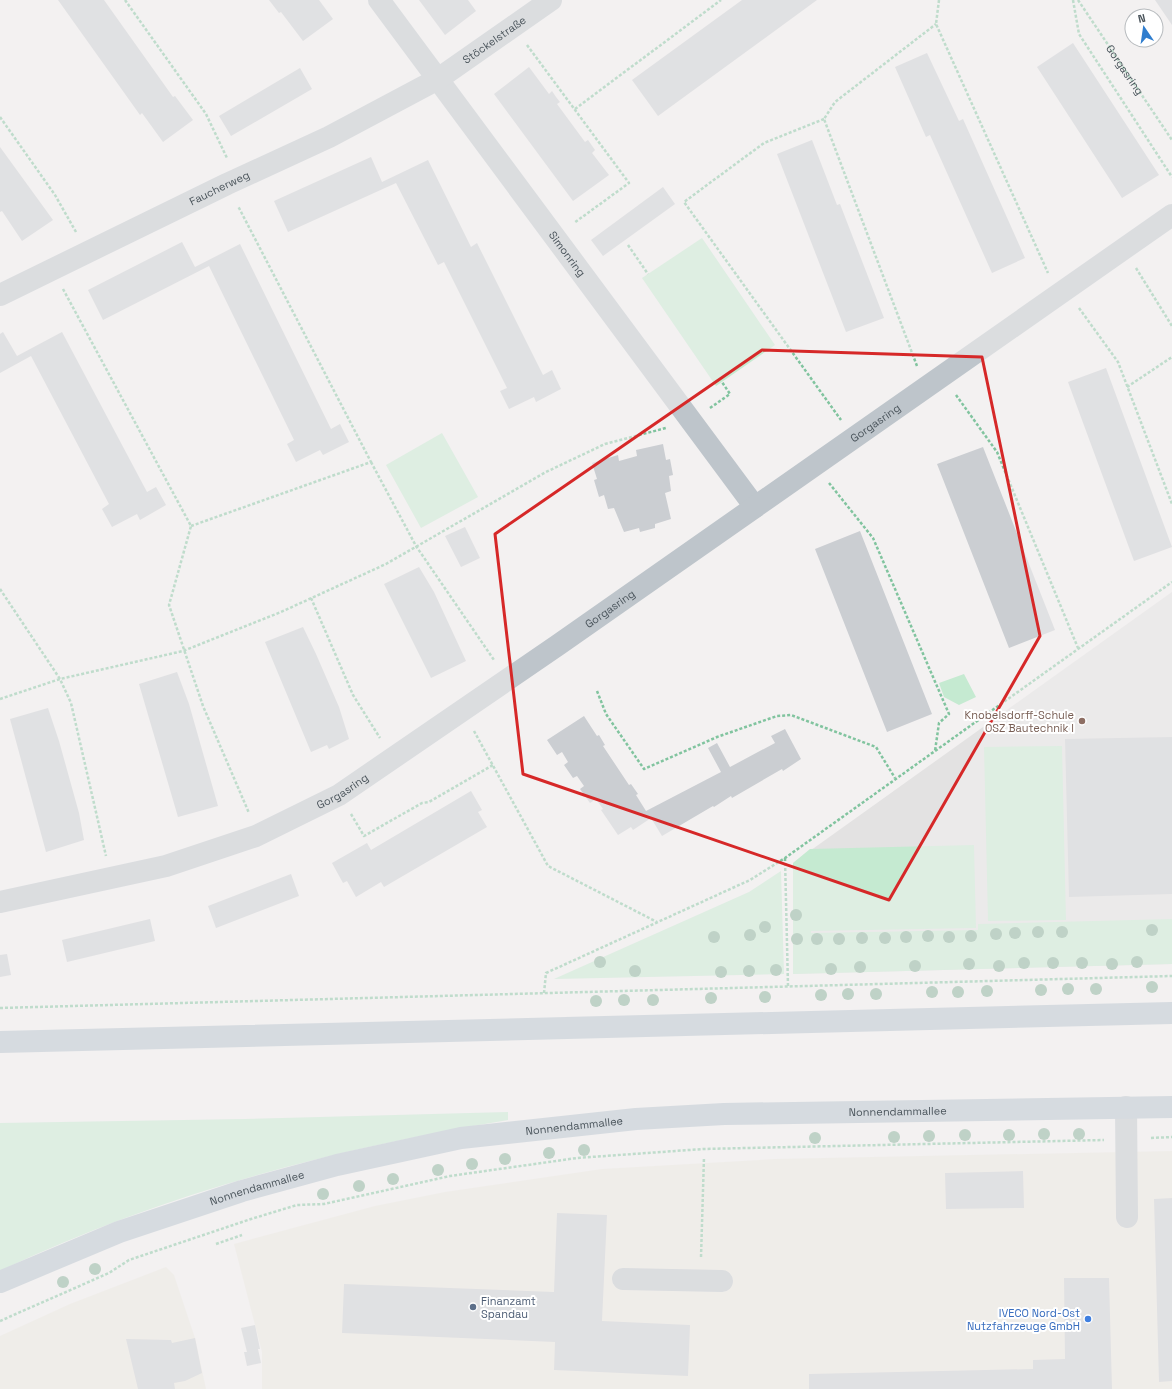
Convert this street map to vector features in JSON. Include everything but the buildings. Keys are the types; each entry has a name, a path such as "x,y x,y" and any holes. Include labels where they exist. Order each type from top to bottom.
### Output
{"main road":[{"path":"0,1042 1172,1013"},
{"name":"Nonnendammallee","path":"0,1282 119,1232 242,1191 337,1165 461,1138 636,1119 724,1114 1172,1107"}],"street":[{"name":"Simonring","path":"379,0 754,507"},
{"name":"Stöckelstraße","path":"438,79 551,0"},
{"name":"Faucherweg","path":"0,295 52,268 329,137 438,79"},
{"name":"Gorgasring","path":"0,902 166,866 256,836 339,795 464,711 1172,215"},
{"path":"1126,1107 1127,1217"},
{"path":"623,1278 722,1281"}],"path":[{"path":"125,0 206,114 228,159"},
{"path":"575,109 721,0"},
{"path":"939,0 936,24 1062,293 1118,362 1172,504"},
{"path":"1073,0 1079,34 1172,177"},
{"name":"Gorgasring","path":"1078,0 1172,140"},
{"path":"854,438 684,202 764,143 824,119 835,102 936,24"},
{"path":"514,27 629,183 555,238"},
{"path":"0,117 55,195 79,237"},
{"path":"824,119 934,382 997,452 1078,649"},
{"path":"227,184 416,546 496,664"},
{"path":"628,245 648,274"},
{"path":"1124,249 1172,326"},
{"path":"52,268 191,526 169,605 183,652 203,706 249,813"},
{"path":"1127,387 1172,357"},
{"path":"714,405 730,394 722,382"},
{"path":"0,699 60,679 183,652 281,612 386,564 546,472 605,444 691,422"},
{"path":"191,526 371,462"},
{"path":"815,466 873,538 949,714 939,723 935,752"},
{"path":"544,993 546,973 750,880 785,858 895,778 935,752 1172,582"},
{"path":"0,590 60,679 71,703 106,859"},
{"path":"311,598 353,695 394,758"},
{"path":"597,691 606,714 644,770 717,737 777,716 791,715 876,746 895,778"},
{"path":"464,711 548,866 657,922"},
{"path":"339,795 364,836 422,803 429,802 493,765"},
{"path":"785,858 788,986"},
{"path":"0,1008 1172,976"},
{"path":"0,1321 109,1273 129,1260 238,1223 297,1205 324,1204 450,1176 577,1158 703,1149 1082,1141 1172,1137"},
{"path":"701,1280 704,1157"},
{"path":"216,1244 242,1235"}],"highlighted area":[{"path":"762,350 982,357 1040,636 889,900 523,774 495,534"}],"shaded area":[{"name":"Knobelsdorff-Schule OSZ Bautechnik I","path":"1172,592 1172,964 793,974 793,863"},
{"path":"1172,1151 1172,1389 262,1389 262,1352 234,1244 375,1206 445,1192 602,1169 775,1159"},
{"path":"166,1267 174,1275 195,1338 206,1389 0,1389 0,1336 70,1304"}],"green space":[{"path":"702,238 775,345 716,386 642,278"},
{"path":"442,433 478,497 421,528 386,465"},
{"path":"964,674 976,697 959,705 944,697 939,683"},
{"path":"1062,746 1066,920 988,921 984,747"},
{"path":"974,845 976,928 811,931 811,933 978,930 978,924 1172,919 1172,964 793,974 793,863 810,849"},
{"path":"781,871 784,974 554,979 749,892"},
{"path":"508,1112 508,1120 378,1145 313,1160 185,1197 122,1219 0,1271 0,1123 245,1119"}],"place":[{"name":"Knobelsdorff-Schule OSZ Bautechnik I","path":"1082,721"},
{"name":"Finanzamt Spandau","path":"473,1307"},
{"name":"IVECO Nord-Ost Nutzfahrzeuge GmbH","path":"1088,1319"}]}
